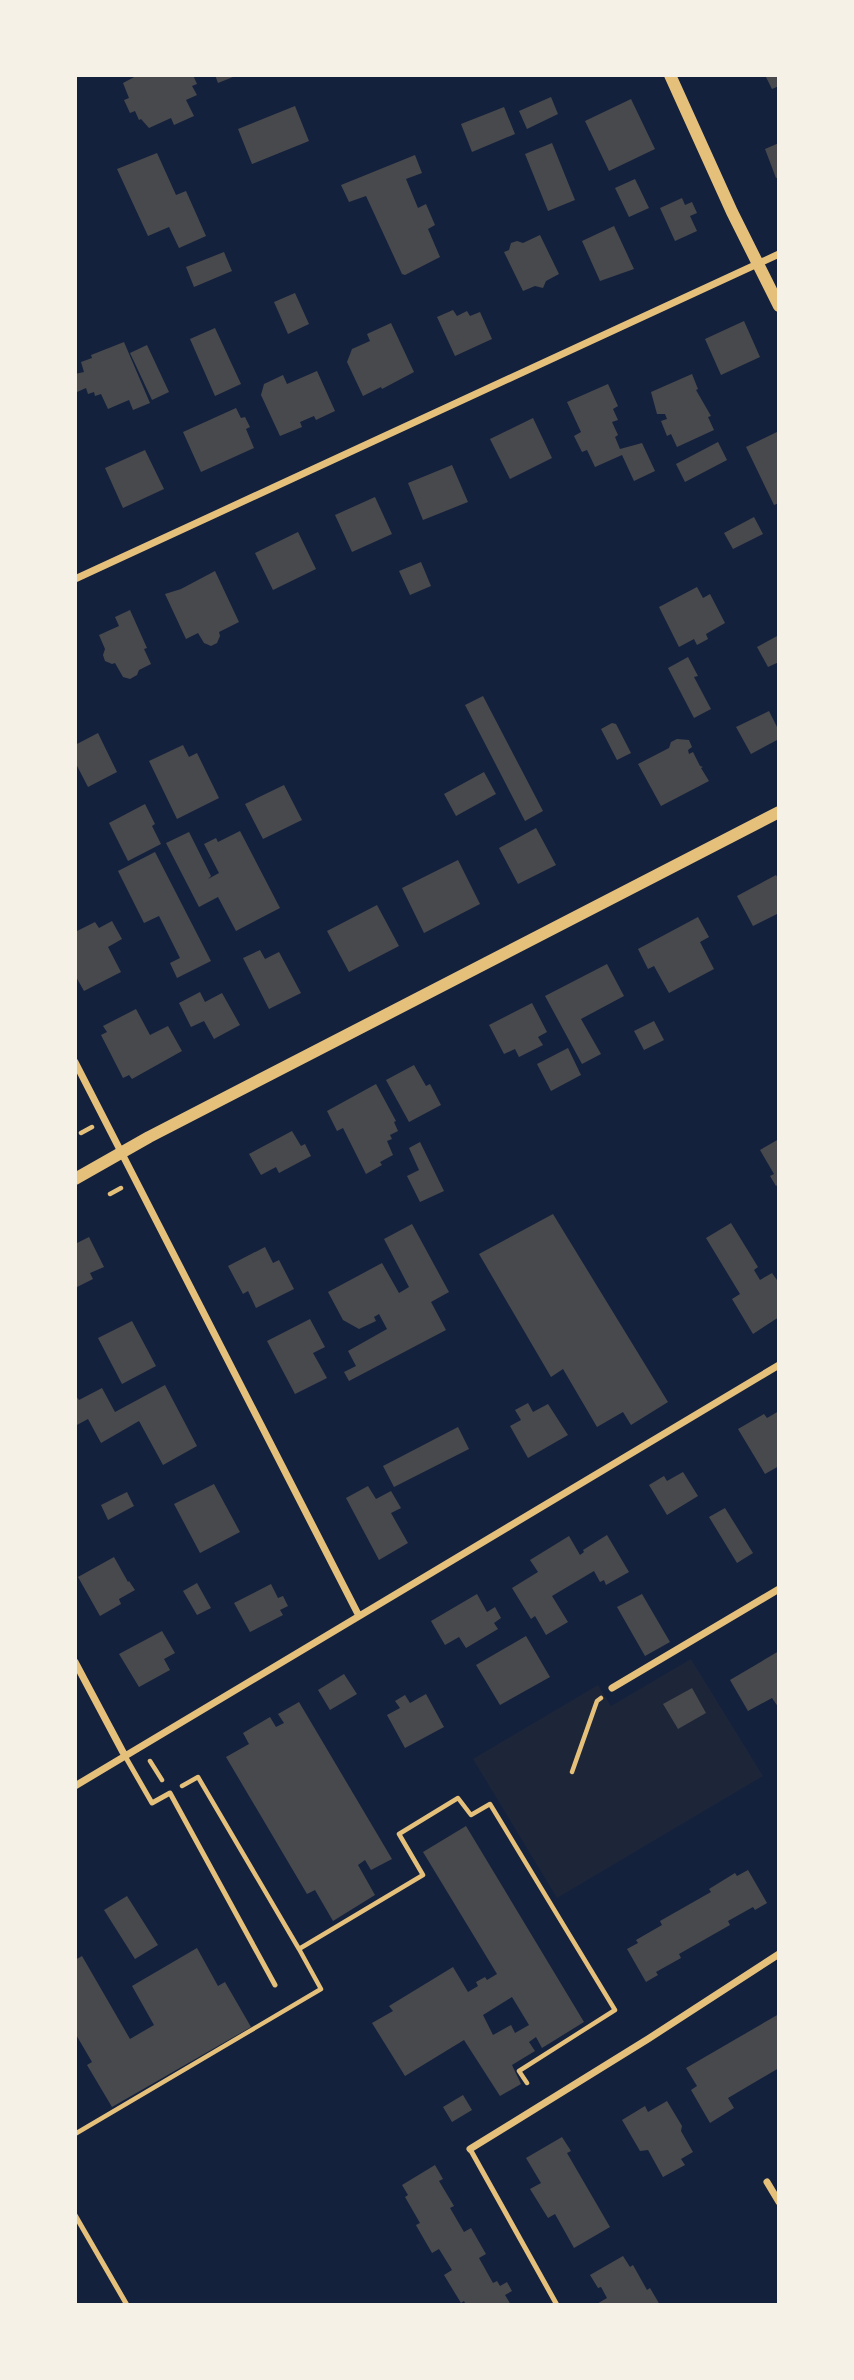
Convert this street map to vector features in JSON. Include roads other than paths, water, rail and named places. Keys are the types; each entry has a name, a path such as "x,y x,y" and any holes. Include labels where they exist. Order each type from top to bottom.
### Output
{"street":[{"path":"670,75 779,306"},
{"path":"75,579 779,254"},
{"path":"75,1178 779,812"},
{"path":"75,1062 359,1616"},
{"path":"75,1786 779,1365"},
{"path":"612,1688 779,1589"},
{"path":"75,1662 125,1756"},
{"path":"470,2149 779,1954"},
{"path":"767,2182 779,2202"}],"lane":[{"path":"125,1756 152,1803 170,1793 275,1984"},
{"path":"470,2149 557,2305"},
{"path":"75,2215 127,2305"}]}
